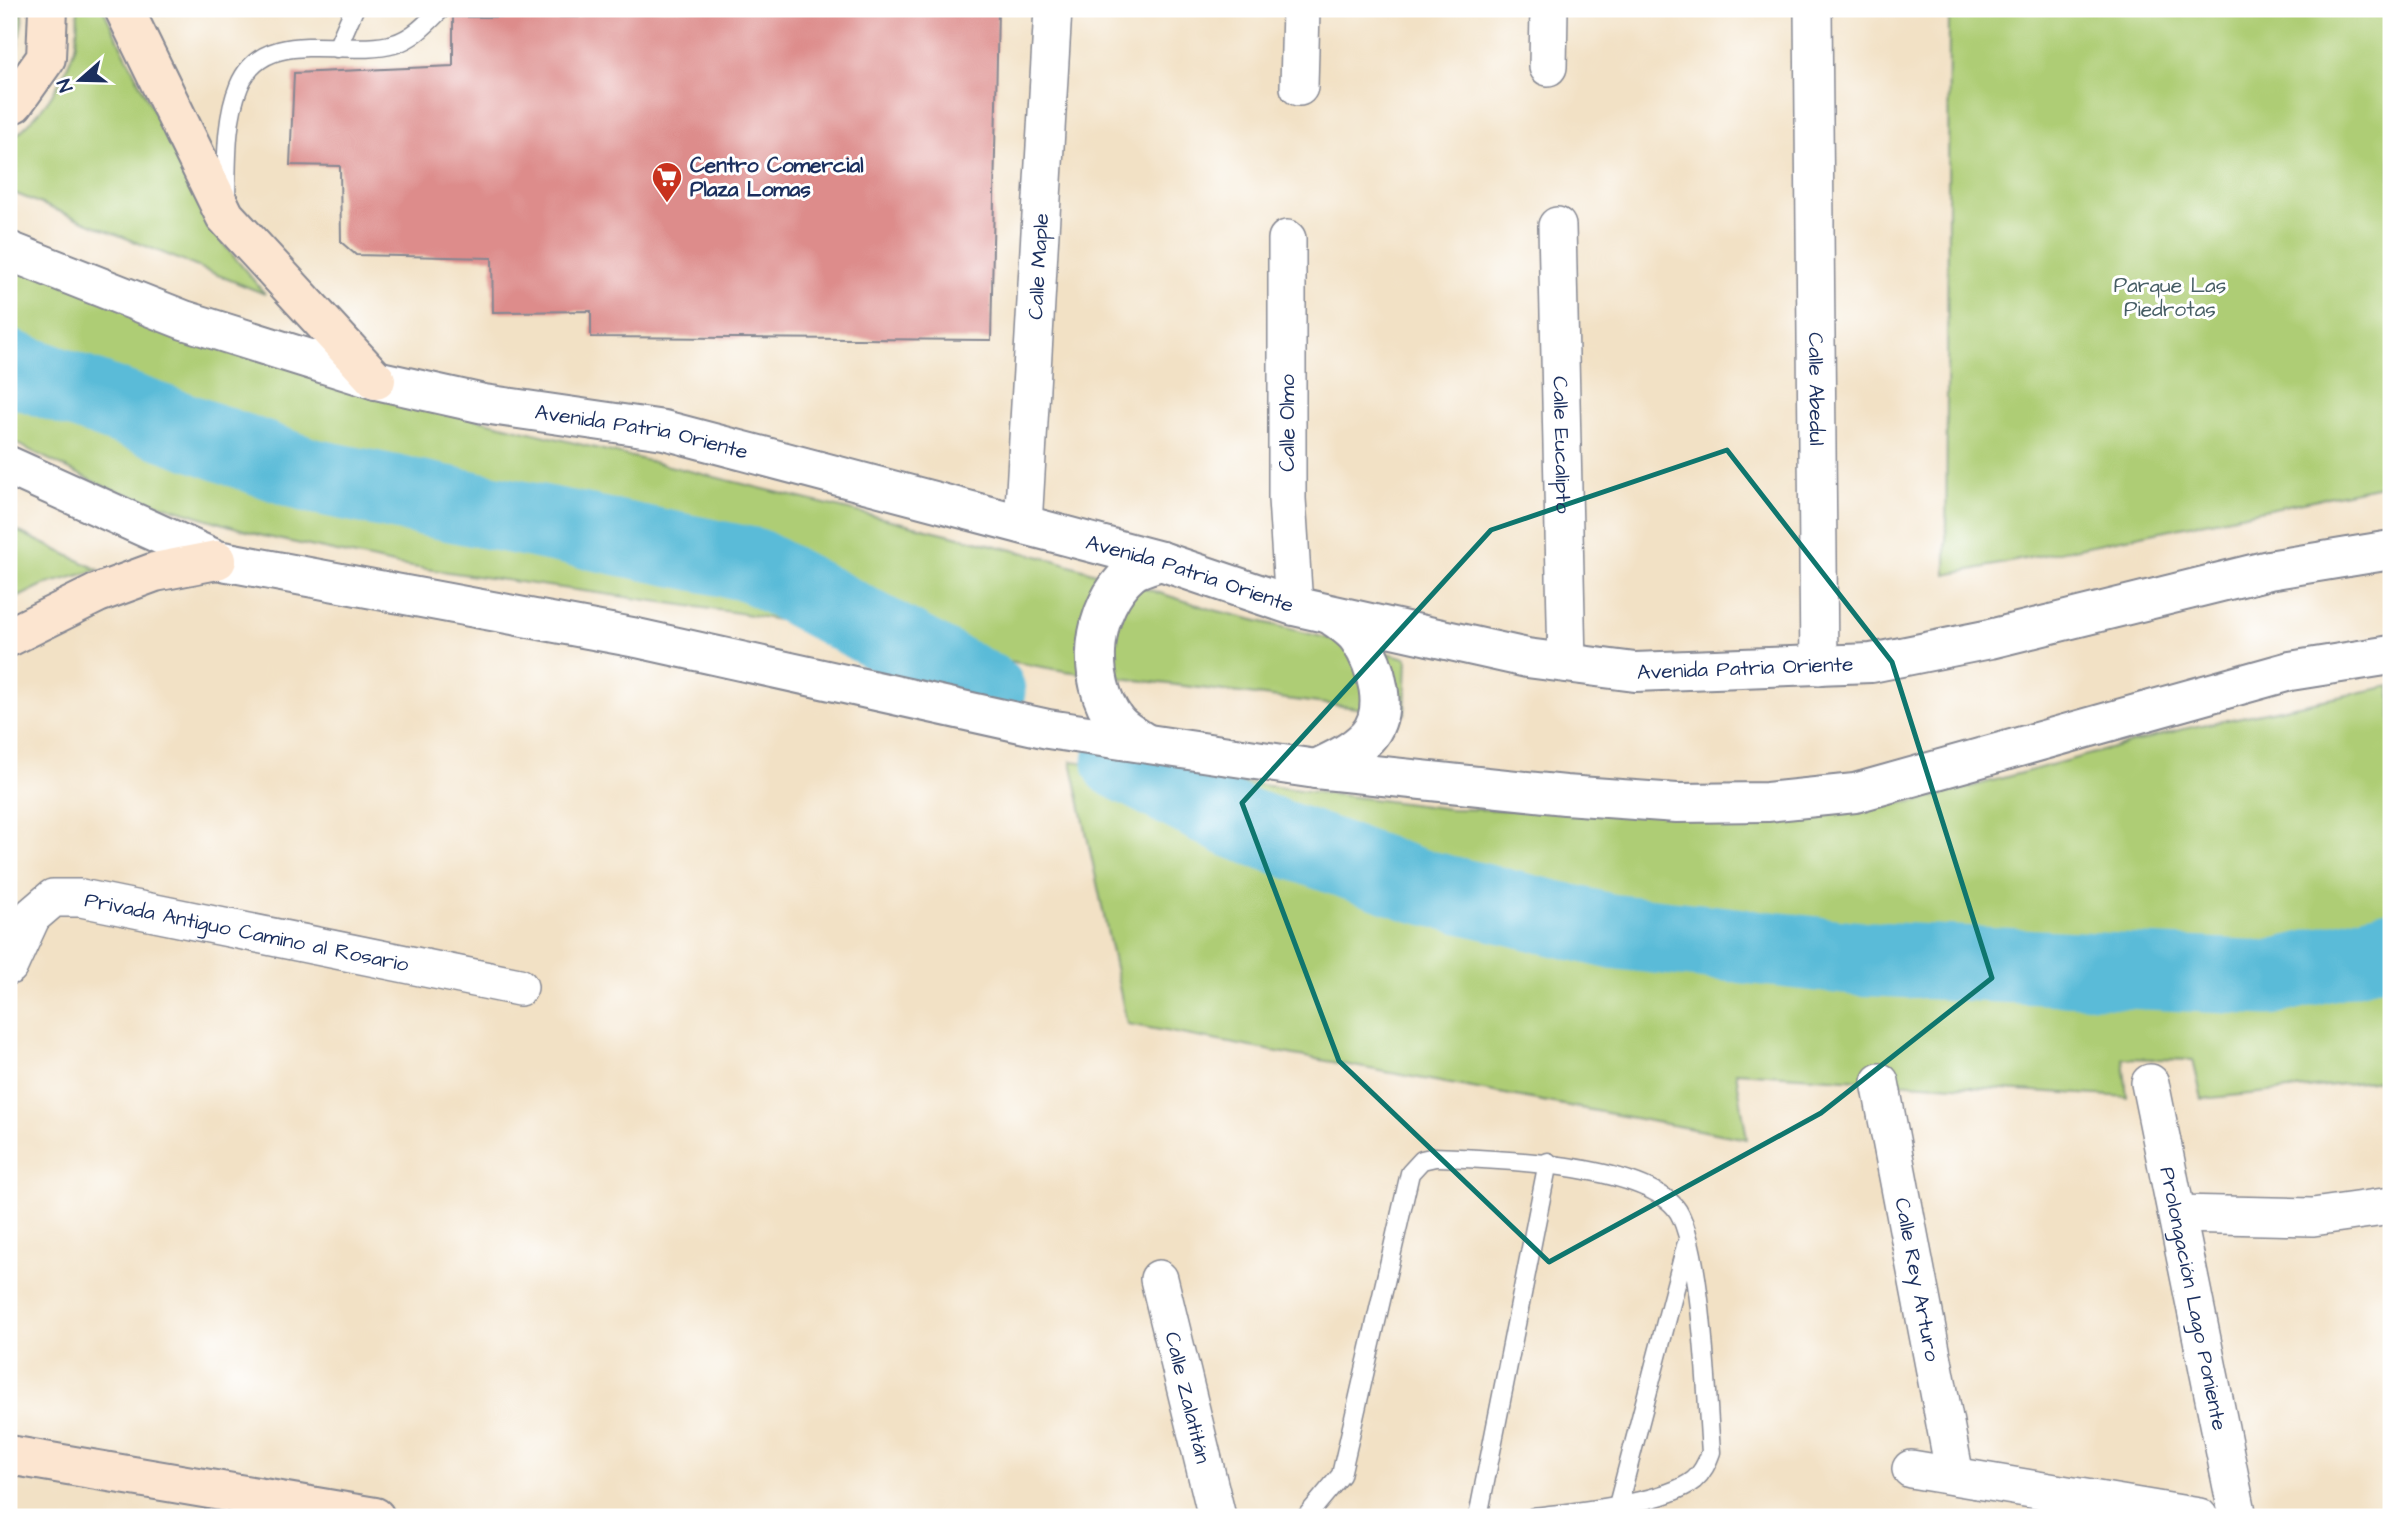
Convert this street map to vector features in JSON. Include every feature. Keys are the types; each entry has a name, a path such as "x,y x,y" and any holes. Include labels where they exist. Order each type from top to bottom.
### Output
{"main road":[{"path":"9,105 14,103 46,58 48,9"},
{"path":"124,9 225,216 376,380"},
{"path":"9,637 99,593 155,572 217,560"},
{"path":"9,1454 375,1517"}],"street":[{"name":"Calle Maple","path":"1023,525 1053,9"},
{"path":"1298,87 1301,9"},
{"path":"1548,67 1549,9"},
{"name":"Calle Abedul","path":"1813,9 1819,666"},
{"name":"Calle Eucalipto","path":"1557,226 1567,663"},
{"name":"Calle Olmo","path":"1287,239 1287,499 1294,606"},
{"name":"Avenida Patria Oriente","path":"9,251 184,320 376,380 484,404 664,430 1161,561 1334,617 1527,658 1635,672 1871,663 1990,639 2269,570 2391,550"},
{"path":"9,466 217,560 637,638 1048,729 1316,769 1676,803 1767,803 1855,793 2290,671 2391,655"},
{"path":"1145,743 1117,723 1103,701 1095,666 1096,643 1114,594 1132,572 1161,561"},
{"path":"1316,769 1342,756 1367,737 1377,721 1379,688 1370,660 1358,637 1334,617"},
{"name":"Privada Antiguo Camino al Rosario","path":"9,966 32,916 53,898 81,898 519,987"},
{"name":"Calle Rey Arturo","path":"1880,1082 1955,1476"},
{"name":"Prolongación Lago Poniente","path":"2150,1083 2238,1517"},
{"path":"2177,1214 2313,1217 2391,1206"},
{"name":"Calle Zalatitán","path":"1159,1279 1217,1517"},
{"path":"1911,1469 2199,1517"}],"lane":[{"path":"337,48 354,9"},
{"path":"225,216 228,146 237,88 253,64 268,54 300,47 337,48 393,44 417,33 441,9"},
{"path":"1306,1517 1341,1475 1410,1173 1422,1160 1435,1157 1548,1162 1654,1189 1676,1209 1688,1240 1698,1293 1711,1452 1706,1467 1693,1481 1679,1489 1618,1505 1534,1517"},
{"path":"1478,1517 1548,1162"},
{"path":"1618,1505 1688,1240"}],"highlighted area":[{"path":"1727,450 1892,662 1992,978 1821,1113 1549,1262 1339,1061 1242,803 1491,530"}],"green space":[{"path":"9,9 20,9 23,18 14,64 9,69"},
{"path":"78,9 103,9 203,211 225,246 265,294 9,191 9,141 40,111 64,74 76,43"},
{"name":"Parque Las Piedrotas","path":"1949,9 2391,9 2391,484 1946,575"},
{"path":"9,262 448,412 1054,560 1214,610 1407,658 1405,714 1065,671 739,613 398,565 263,536 107,488 9,440"},
{"path":"9,527 99,570 43,585 9,602"},
{"path":"2391,686 2391,1079 2202,1099 2193,1060 2123,1058 2127,1097 1736,1072 1747,1139 1127,1024 1071,761 1450,809 1827,814 1922,800 2183,729"}],"building":[{"name":"Centro Comercial Plaza Lomas","path":"579,9 998,9 991,340 591,337 591,311 493,312 492,258 356,255 341,242 340,166 290,165 294,73 453,66 453,17 579,17"}],"waterway":[{"path":"9,367 308,475 753,565 988,691"},
{"path":"1120,762 1234,821 1415,885 1609,931 1853,958 2269,978 2391,948"}],"place":[{"name":"Centro Comercial Plaza Lomas","path":"667,204"}]}
